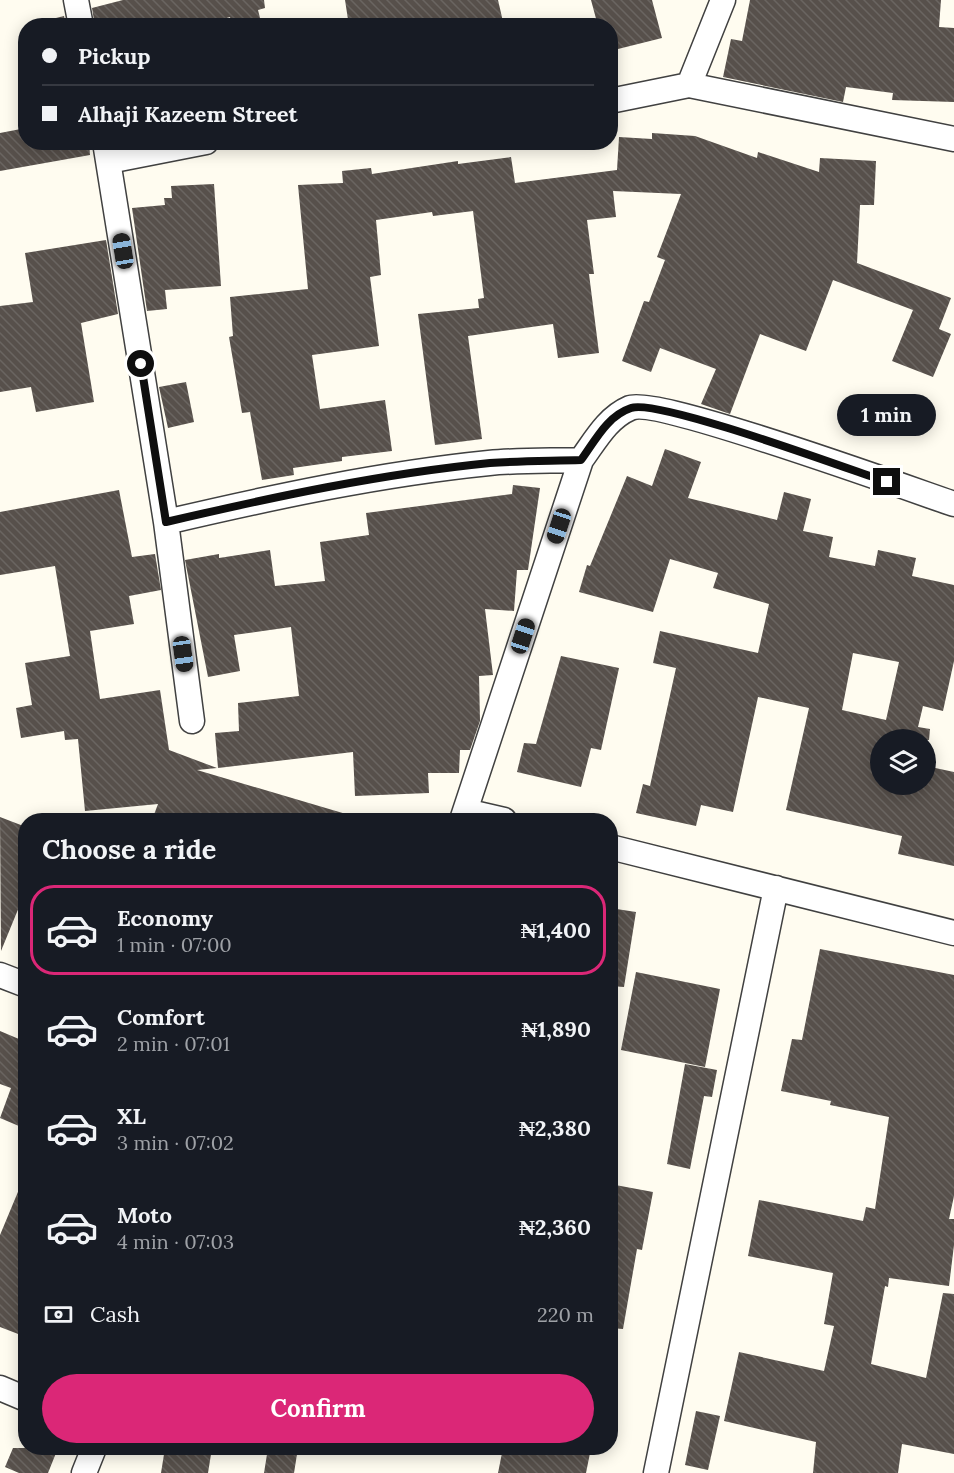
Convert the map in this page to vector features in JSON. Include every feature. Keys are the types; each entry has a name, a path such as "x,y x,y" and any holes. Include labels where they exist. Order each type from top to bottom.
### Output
{"street":[{"path":"76,0 79,18"},
{"path":"689,85 723,0"},
{"path":"618,99 689,85 954,140"},
{"path":"127,150 107,152 166,522 192,721"},
{"path":"464,813 581,460 609,421 632,407 684,415 954,504"},
{"path":"166,522 294,492 385,476 491,463 581,460"},
{"path":"618,849 954,933"},
{"path":"656,1473 776,888"},
{"path":"0,975 18,982"},
{"path":"0,1388 18,1396"},
{"path":"84,1473 91,1455"}],"building":[{"path":"123,0 264,0 265,8 258,10 260,18 94,18 92,8"},
{"path":"345,0 498,0 502,18 348,18"},
{"path":"591,0 652,0 662,38 618,49 618,18 596,18"},
{"path":"750,0 941,0 939,27 954,28 954,102 892,100 893,93 846,87 843,102 723,77 731,39 742,41"},
{"path":"18,130 18,150 90,150 90,155 0,171 0,133"},
{"path":"652,133 695,136 757,158 758,152 819,172 820,158 876,161 874,205 860,205 857,263 951,298 939,329 951,334 933,377 892,361 913,310 833,280 806,351 760,334 730,414 701,404 716,369 660,348 651,372 622,361 644,301 649,302 665,260 657,257 681,194 613,191 616,217 587,220 594,274 589,274 599,353 558,358 553,324 468,336 482,439 435,445 418,314 479,308 478,299 484,298 473,211 433,216 432,212 376,220 381,275 370,277 379,346 312,355 320,409 385,400 392,451 342,457 342,461 293,468 294,475 262,480 250,412 242,413 229,337 233,336 230,297 308,289 298,185 343,183 342,171 371,168 372,174 458,161 458,164 511,157 515,183 617,170 619,137 652,139"},
{"path":"214,184 221,286 165,290 167,309 147,311 132,208 165,205 164,198 172,198 171,186"},
{"path":"106,240 118,314 81,323 94,402 36,412 31,387 0,392 0,306 33,302 25,253"},
{"path":"186,382 194,422 168,428 159,387"},
{"path":"665,449 701,462 688,498 777,520 784,492 811,499 803,531 833,537 829,557 875,566 878,550 916,558 912,576 954,585 954,661 943,711 923,706 918,727 930,729 870,729 870,795 936,795 936,768 954,772 954,866 898,854 902,836 786,810 809,708 758,697 733,812 701,805 696,826 636,813 643,784 650,786 676,668 653,663 660,631 758,653 769,604 713,588 718,573 670,559 653,612 579,592 587,565 590,566 627,476 652,486","holes":["853,653 899,662 886,720 842,710"]},
{"path":"513,485 540,488 528,570 517,570 514,611 485,609 493,675 479,676 480,721 470,750 460,750 459,773 428,773 429,793 355,796 353,752 218,768 215,733 239,731 238,703 299,696 291,627 234,635 240,671 208,677 185,560 219,554 219,558 270,550 275,586 325,581 320,542 369,535 366,513 512,494"},
{"path":"119,490 132,557 155,554 161,590 129,596 134,624 90,631 100,699 160,690 169,750 217,768 197,770 343,813 155,813 158,804 85,811 78,739 65,740 64,731 21,738 16,708 32,705 25,663 70,656 55,566 0,575 0,512"},
{"path":"561,656 619,668 601,750 591,748 581,787 517,772 524,743 536,744"},
{"path":"0,817 18,824 18,910 1,951"},
{"path":"618,909 636,912 624,987 618,987"},
{"path":"820,949 954,975 954,1196 949,1219 954,1219 954,1245 949,1286 889,1278 888,1287 885,1286 871,1364 926,1378 943,1293 954,1294 954,1454 902,1444 898,1473 813,1473 816,1442 724,1421 739,1352 824,1371 834,1326 824,1324 833,1273 748,1256 759,1200 863,1221 866,1207 875,1209 889,1117 830,1105 831,1101 781,1091 792,1039 802,1040"},
{"path":"636,972 720,989 705,1067 621,1050"},
{"path":"0,1031 18,1039 18,1126 0,1118 11,1088 0,1084"},
{"path":"685,1064 717,1070 712,1097 704,1096 690,1169 667,1164"},
{"path":"618,1185 653,1192 642,1250 637,1249 623,1329 618,1329"},
{"path":"18,1192 18,1334 0,1327 0,1235"},
{"path":"696,1411 720,1416 708,1470 685,1465"},
{"path":"13,1448 18,1448 18,1455 55,1455 48,1473 19,1473 5,1467"},
{"path":"164,1455 211,1455 208,1473 161,1473"},
{"path":"267,1455 297,1455 294,1473 264,1473"},
{"path":"502,1455 590,1455 586,1473 498,1473"}],"route":[{"path":"141,364 166,522 294,492 385,476 491,463 581,460 609,421 632,407 684,415 887,482"}]}
